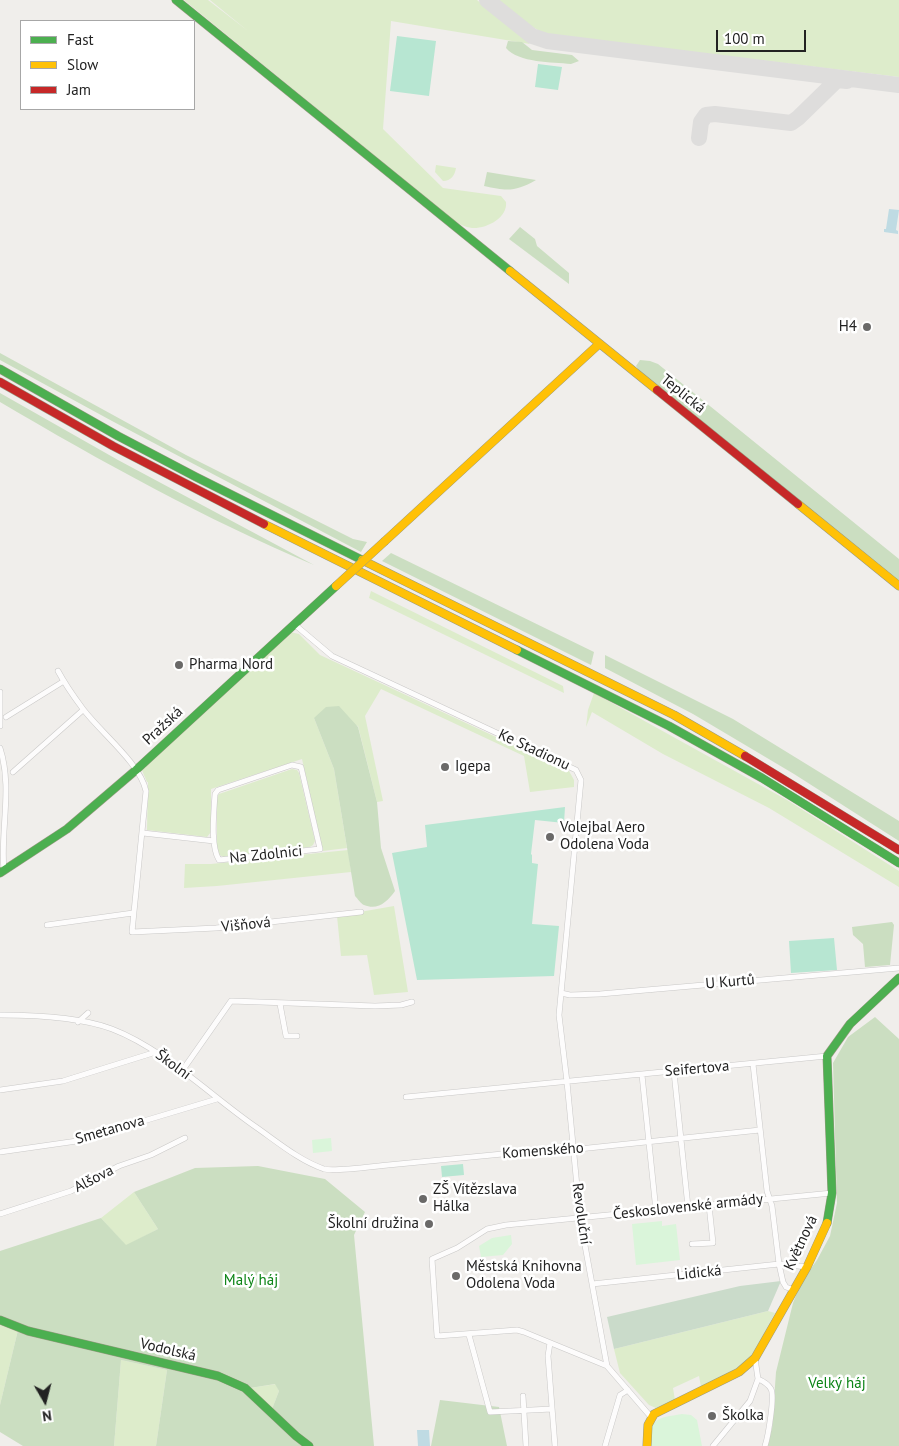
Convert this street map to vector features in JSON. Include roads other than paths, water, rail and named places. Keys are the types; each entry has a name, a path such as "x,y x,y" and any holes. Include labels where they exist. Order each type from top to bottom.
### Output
{"main road":[{"name":"Teplická","path":"176,0 899,586"},
{"name":"Pražská","path":"2,872 67,829 136,770 599,344"},
{"path":"0,369 118,436 213,486 674,715 767,768 899,850"},
{"path":"0,382 113,446 253,518 669,726 762,778 899,863"},
{"path":"827,1056 833,1044 853,1020 899,978"},
{"name":"Květnová","path":"651,1417 659,1410 739,1372 755,1358 822,1236 829,1218 832,1194 827,1056"},
{"name":"Vodolská","path":"0,1320 28,1331 218,1376 246,1388 309,1446"},
{"path":"647,1446 647,1428 651,1417"}],"street":[{"name":"Ke Stadionu","path":"294,624 332,656 576,770 581,780 561,993"},
{"path":"48,925 133,913 146,791 144,781 136,770 83,710 58,670"},
{"path":"6,717 64,681"},
{"path":"0,692 0,726"},
{"path":"13,772 83,710"},
{"path":"0,748 7,777 3,806 2,872"},
{"name":"Na Zdolnici","path":"292,765 301,767 320,849 219,860 216,855 214,841 215,794 218,790 292,765"},
{"name":"Na Zdolnici","path":"143,833 214,841"},
{"name":"Višňová","path":"133,913 132,932 216,928 361,912"},
{"name":"U Kurtů","path":"561,993 583,995 607,994 899,968"},
{"name":"Revoluční","path":"561,993 559,1015 568,1082 580,1218 608,1366 651,1417"},
{"path":"182,1072 231,1001 375,1006 401,1005 412,1002"},
{"path":"280,1004 286,1036 297,1036"},
{"path":"78,1022 88,1012"},
{"name":"Školní","path":"0,1016 39,1016 78,1022 112,1029 135,1039 156,1052 274,1140 299,1156 325,1169"},
{"path":"0,1090 63,1081 156,1052"},
{"name":"Seifertova","path":"406,1097 827,1056"},
{"path":"753,1064 767,1191 772,1206 779,1264 783,1282 794,1290"},
{"path":"674,1072 688,1207"},
{"path":"642,1075 656,1211"},
{"name":"Smetanova","path":"0,1152 77,1141 217,1099"},
{"name":"Komenského","path":"325,1169 361,1168 760,1130"},
{"name":"Alšova","path":"0,1214 71,1191 119,1166 151,1156 185,1138"},
{"name":"Československé armády","path":"469,1334 437,1336 432,1259 457,1248 494,1227 832,1194"},
{"path":"692,1244 713,1242 709,1205"},
{"name":"Lidická","path":"592,1284 779,1264 806,1267"},
{"path":"552,1409 491,1413 469,1334 517,1330 608,1366"},
{"path":"550,1343 548,1356 555,1446"},
{"path":"713,1446 750,1400 758,1379 755,1358"},
{"path":"758,1379 770,1388 772,1396 768,1436 765,1446"},
{"path":"605,1446 620,1395 628,1390"},
{"path":"523,1396 526,1446"}],"water":[{"path":"889,209 899,210 896,230 898,234 884,232"},
{"path":"417,1430 429,1430 430,1446 418,1446"}],"place":[{"name":"H4","path":"867,327"},
{"name":"Pharma Nord","path":"179,665"},
{"name":"Igepa","path":"445,767"},
{"name":"Volejbal Aero Odolena Voda","path":"550,837"},
{"name":"ZŠ Vítězslava Hálka","path":"423,1199"},
{"name":"Školní družina","path":"429,1224"},
{"name":"Městská Knihovna Odolena Voda","path":"456,1276"},
{"name":"Školka","path":"712,1416"}],"park label":[{"name":"Malý háj","path":"251,1281"},
{"name":"Velký háj","path":"837,1384"}]}
